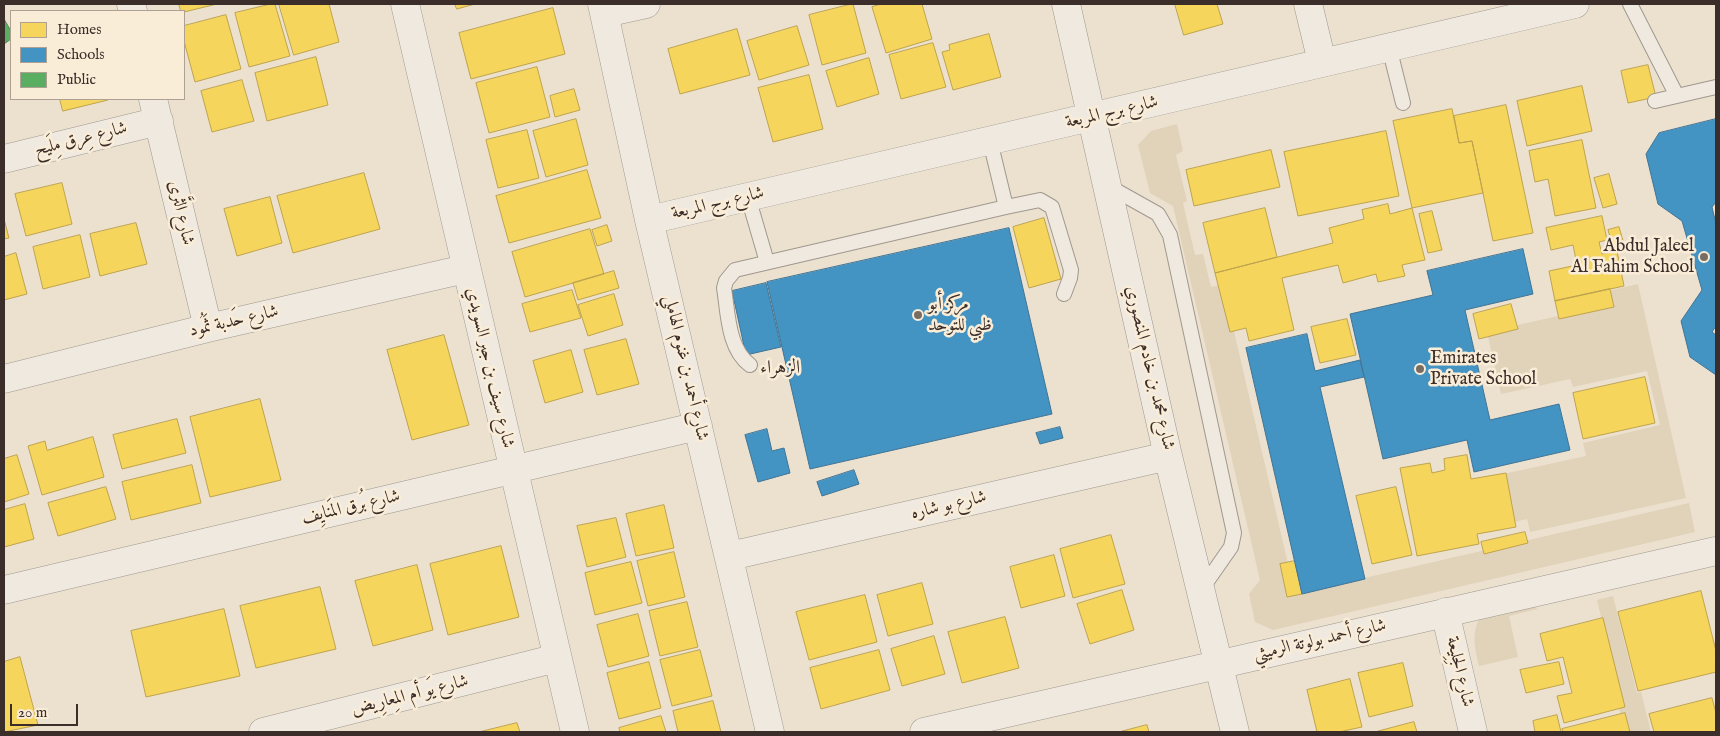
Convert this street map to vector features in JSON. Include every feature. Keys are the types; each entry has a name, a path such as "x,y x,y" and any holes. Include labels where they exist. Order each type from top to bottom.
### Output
{"street":[{"name":"شارع سيف بن جبر السويدي","path":"405,4 574,732"},
{"path":"604,8 646,4"},
{"name":"شارع محمد بن خادم المنصوري","path":"1066,4 1168,456 1235,732"},
{"path":"1308,4 1322,62"},
{"name":"شارع برج المربعة","path":"649,220 1092,118 1561,5"},
{"name":"شارع أحمد بن غنوم الهاملي","path":"604,8 649,220 730,556 770,732"},
{"name":"شارع عِرق مِلَيح","path":"4,159 156,110"},
{"name":"شارع الثَّرى","path":"156,110 208,328"},
{"name":"شارع حَدبة ثَمُود","path":"4,379 208,328 466,269"},
{"name":"شارع بُرق المَنايِف","path":"4,590 698,426"},
{"name":"شارع بو شاره","path":"730,556 1168,456"},
{"name":"شارع أحمد بولوتة الرميثي","path":"924,732 998,724 1218,665 1716,551"},
{"name":"شارع الجِلِيعة","path":"1445,612 1473,732"},
{"name":"شارع يَو أم المِعارِيض","path":"262,732 307,727 557,658"}],"lane":[{"path":"1630,4 1676,96"},
{"path":"1389,47 1403,103"},
{"path":"1655,101 1716,87"},
{"path":"990,141 1006,206"},
{"path":"1107,186 1158,214 1170,235 1234,532 1231,547 1200,590"},
{"path":"748,197 767,262"},
{"path":"750,365 736,348 724,288 726,281 736,270 1006,206 1040,200 1052,207 1071,270 1064,294"}],"shaded area":[{"path":"1177,124 1183,151 1176,155 1187,201 1183,203 1195,255 1203,254 1211,287 1223,284 1295,594 1689,503 1695,532 1273,630 1255,622 1249,594 1260,580 1173,206 1150,193 1138,145 1151,131"},
{"path":"1638,284 1686,498 1530,532 1527,519 1514,522 1503,474 1586,456 1583,443 1660,425 1647,371 1573,387 1570,379 1501,394 1487,332 1589,309 1586,296"},
{"path":"1613,596 1637,693 1641,692 1651,732 1625,732 1615,693 1619,692 1597,600"},
{"path":"1534,601 1537,609 1509,616 1518,657 1479,666 1475,632 1483,612"}],"building: Homes":[{"path":"179,4 217,4 185,12 185,10 181,10"},
{"path":"275,4 290,56 249,67 235,13"},
{"path":"279,4 329,4 339,42 294,55"},
{"path":"455,4 475,4 457,9"},
{"path":"853,4 866,53 822,65 809,15"},
{"path":"882,4 922,4 932,39 886,53 872,7"},
{"path":"1175,4 1217,4 1223,24 1184,35"},
{"path":"553,8 565,54 471,79 459,33"},
{"path":"226,15 241,69 195,82 185,45 185,26"},
{"path":"797,26 809,65 759,80 747,41"},
{"path":"737,29 750,75 680,94 668,49"},
{"path":"989,34 1001,77 953,90 942,52 950,50 949,45"},
{"path":"933,43 946,87 901,99 889,55"},
{"path":"316,57 328,105 267,121 255,73"},
{"path":"869,58 879,94 837,107 826,71"},
{"path":"1648,65 1656,97 1628,103 1621,71"},
{"path":"537,67 550,117 489,133 476,83"},
{"path":"809,75 823,129 773,142 758,88"},
{"path":"242,80 254,121 212,132 201,91"},
{"path":"1582,86 1592,131 1527,146 1517,101"},
{"path":"574,89 580,110 555,117 550,96"},
{"path":"60,100 108,100 63,111"},
{"path":"1506,105 1533,233 1493,241 1472,141 1459,143 1454,116"},
{"path":"1452,109 1459,143 1472,141 1483,193 1412,208 1393,121"},
{"path":"576,119 588,165 546,177 533,131"},
{"path":"527,130 539,178 498,188 486,140"},
{"path":"1386,131 1399,196 1298,216 1284,152"},
{"path":"1582,140 1596,208 1555,216 1548,179 1535,182 1529,151"},
{"path":"1271,150 1280,187 1194,206 1186,170"},
{"path":"587,170 601,218 509,243 496,196"},
{"path":"364,173 380,229 293,253 277,196"},
{"path":"1609,174 1617,204 1603,208 1594,178"},
{"path":"62,183 72,224 26,236 15,194"},
{"path":"270,197 282,243 237,256 224,209"},
{"path":"1388,204 1390,214 1412,208 1425,260 1402,265 1405,276 1378,282 1376,274 1343,283 1338,265 1282,278 1294,330 1249,341 1246,328 1230,332 1215,273 1333,243 1329,228 1364,219 1362,210"},
{"path":"1265,208 1277,257 1215,273 1203,223"},
{"path":"1432,211 1442,250 1428,253 1419,214"},
{"path":"1602,216 1607,240 1599,242 1602,254 1617,251 1624,286 1555,301 1549,271 1577,265 1573,245 1551,250 1546,228"},
{"path":"1044,218 1061,279 1029,288 1013,227"},
{"path":"4,219 9,238 4,239"},
{"path":"136,223 147,264 100,276 90,234"},
{"path":"607,225 612,241 597,246 592,230"},
{"path":"1619,227 1625,247 1614,250 1608,230"},
{"path":"590,229 604,274 525,297 512,252"},
{"path":"80,235 90,277 43,289 33,247"},
{"path":"16,253 27,294 4,300 4,257"},
{"path":"614,271 619,288 578,300 573,283"},
{"path":"1610,289 1614,307 1559,319 1555,301"},
{"path":"572,290 581,318 530,332 522,304"},
{"path":"614,294 623,325 588,336 578,305"},
{"path":"1511,304 1518,329 1479,339 1473,314"},
{"path":"1347,319 1356,355 1320,363 1311,327"},
{"path":"444,335 469,425 412,440 387,350"},
{"path":"626,339 639,384 597,395 584,350"},
{"path":"571,350 583,392 545,403 533,361"},
{"path":"1645,377 1655,423 1583,439 1573,393"},
{"path":"260,399 281,480 210,497 190,417"},
{"path":"177,419 186,453 122,469 113,435"},
{"path":"93,437 104,477 42,495 28,446 45,441 47,450"},
{"path":"17,455 29,494 4,502 4,459"},
{"path":"1467,455 1471,479 1506,473 1516,527 1477,534 1479,544 1417,556 1400,468 1430,463 1432,473 1445,470 1444,459"},
{"path":"192,465 201,503 131,520 122,482"},
{"path":"106,487 116,519 58,536 48,503"},
{"path":"1396,487 1412,555 1372,564 1356,496"},
{"path":"25,504 34,539 4,547 4,510"},
{"path":"664,505 674,548 636,556 626,514"},
{"path":"616,518 626,557 587,567 577,526"},
{"path":"1525,532 1528,543 1484,554 1481,542"},
{"path":"1111,535 1125,584 1073,598 1060,549"},
{"path":"501,546 519,617 448,635 430,564"},
{"path":"674,552 685,597 648,606 637,561"},
{"path":"1054,555 1065,596 1021,608 1010,567"},
{"path":"1295,561 1302,594 1287,597 1280,564"},
{"path":"631,562 642,603 595,615 585,573"},
{"path":"417,565 433,630 373,646 355,581"},
{"path":"922,583 933,624 888,636 877,595"},
{"path":"320,587 336,649 256,668 240,606"},
{"path":"1122,590 1134,630 1090,644 1077,604"},
{"path":"1701,591 1716,651 1716,672 1638,691 1618,612"},
{"path":"865,595 877,642 809,660 796,612"},
{"path":"687,602 698,647 660,656 649,611"},
{"path":"224,609 240,676 146,697 131,631"},
{"path":"638,614 649,656 608,667 597,625"},
{"path":"1005,617 1019,668 962,683 948,632"},
{"path":"1603,618 1625,707 1564,723 1557,696 1572,693 1563,657 1547,661 1540,634"},
{"path":"934,636 945,674 902,686 891,649"},
{"path":"700,650 712,696 672,706 660,660"},
{"path":"879,650 890,690 821,709 810,668"},
{"path":"20,657 38,725 4,732 4,662"},
{"path":"649,662 661,708 619,719 607,673"},
{"path":"1559,662 1564,684 1526,693 1520,670"},
{"path":"1403,663 1413,706 1369,717 1358,673"},
{"path":"1350,679 1362,727 1339,732 1317,732 1307,690"},
{"path":"1712,698 1716,713 1716,732 1654,732 1649,714"},
{"path":"713,701 721,732 678,732 673,711"},
{"path":"1625,713 1630,732 1563,732 1562,729"},
{"path":"1557,715 1561,732 1535,732 1533,721"},
{"path":"661,716 666,732 620,732 619,728"},
{"path":"1414,722 1417,732 1375,732"},
{"path":"517,723 520,732 479,732"},
{"path":"1147,725 1149,732 1119,732"}],"building: Schools":[{"name":"Abdul Jaleel Al Fahim School","path":"1716,119 1716,202 1712,207 1716,224 1716,326 1712,332 1716,335 1716,375 1690,357 1681,321 1702,290 1682,221 1658,204 1646,154 1659,133"},
{"path":"1009,228 1052,414 810,469 767,282"},
{"name":"Emirates Private School","path":"1523,249 1533,294 1465,310 1490,420 1559,404 1570,450 1474,472 1467,440 1383,459 1350,314 1433,295 1427,271"},
{"path":"766,283 781,347 746,355 732,291"},
{"path":"1307,334 1315,371 1360,360 1364,377 1320,387 1365,579 1302,594 1246,348"},
{"path":"1060,427 1063,438 1040,444 1036,433"},
{"path":"767,429 772,451 784,448 790,473 758,482 745,435"},
{"path":"854,470 859,484 822,496 817,482"}],"building: Public":[{"path":"4,19 10,29 10,40 4,44"}],"place":[{"name":"Abdul Jaleel Al Fahim School","path":"1704,257"},
{"name":"مركز أبو ظبي للتوحد","path":"918,315"},
{"name":"Emirates Private School","path":"1420,369"}],"district":[{"name":"الزهراء","path":"780,369"}]}
